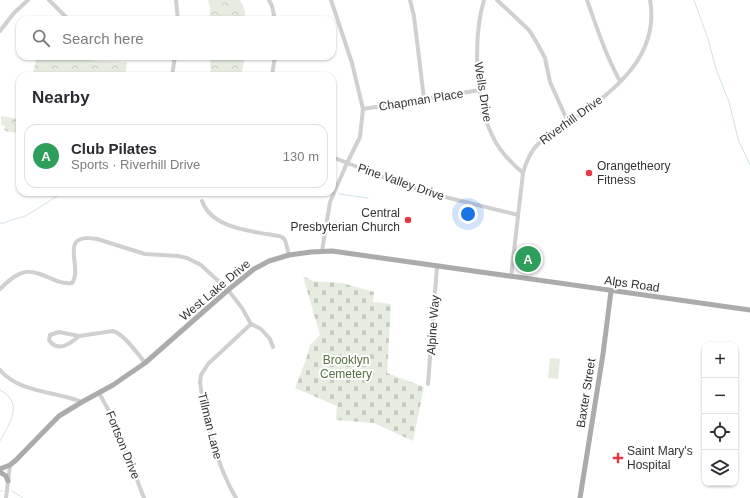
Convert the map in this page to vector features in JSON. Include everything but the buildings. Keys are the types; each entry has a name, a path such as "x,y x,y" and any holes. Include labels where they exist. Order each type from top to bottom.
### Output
{"main road":[{"name":"West Lake Drive","path":"0,471 10,465 21,455 59,416 113,386 145,363 228,290 261,264 276,258 322,251 511,277"},
{"name":"Alps Road","path":"511,277 750,310"},
{"name":"Baxter Street","path":"580,498 603,354 611,291"},
{"path":"0,471 8,480"}],"street":[{"path":"0,31 14,13 28,0"},
{"path":"49,0 65,16"},
{"path":"176,0 178,16"},
{"path":"269,0 274,16"},
{"path":"332,0 352,63 363,109 360,137 336,188"},
{"path":"410,0 414,16 424,99"},
{"name":"Wells Drive","path":"484,0 479,19 477,38 480,90 487,125 504,155 523,173"},
{"path":"497,0 525,26 537,43 545,58 550,82 568,122"},
{"path":"587,0 603,44 620,82"},
{"name":"Riverhill Drive","path":"511,277 523,173 533,148 597,102 620,82 639,59 650,36 652,9 650,0"},
{"path":"173,72 174,60"},
{"path":"273,72 274,60"},
{"name":"Chapman Place","path":"363,109 480,90"},
{"name":"Pine Valley Drive","path":"336,159 396,182 437,195 518,215"},
{"path":"322,251 330,202 333,196"},
{"path":"202,201 209,214 229,225 246,231 282,237 285,240 289,255"},
{"path":"0,289 17,274 29,271 68,284 72,283 75,276 74,248 76,242 81,238 89,238 111,243 145,254 178,256 187,258 201,265 228,290 242,308 251,324 261,329 270,339 273,347"},
{"name":"Alpine Way","path":"428,384 437,266"},
{"name":"Tillman Lane","path":"236,498 221,470 200,383 201,375 208,364 251,324"},
{"path":"79,336 65,346 60,347 55,346 48,340 50,335 59,332 79,336 113,331 117,332 145,363"},
{"path":"0,370 13,382 23,386 72,398 82,402"},
{"name":"Fortson Drive","path":"99,393 114,418 144,498"},
{"path":"6,498 10,465"}],"green space":[{"path":"208,0 240,0 245,11 245,16 210,16 210,6"},
{"path":"36,60 91,60 127,62 126,72 33,72"},
{"path":"210,60 244,60 242,72 211,72"},
{"path":"1,116 16,118 16,133 4,131 5,126 1,125"},
{"name":"Brooklyn Cemetery","path":"303,276 313,281 342,283 374,292 373,302 391,304 387,373 424,387 413,441 374,423 336,420 337,406 295,388 310,345 320,335"},
{"path":"550,358 560,359 558,379 548,378"}],"waterway":[{"path":"694,0 708,39 716,69 729,102 738,139 750,165"},
{"path":"339,194 368,198"},
{"path":"0,223 25,216 57,196"},
{"path":"0,390 8,395 12,401 13,407 11,421 0,441"},
{"path":"12,491 23,498"}],"place":[{"name":"Orangetheory Fitness","path":"589,173"},
{"name":"Central Presbyterian Church","path":"408,220"},
{"name":"Club Pilates","path":"528,259"},
{"name":"Saint Mary's Hospital","path":"618,458"}]}
